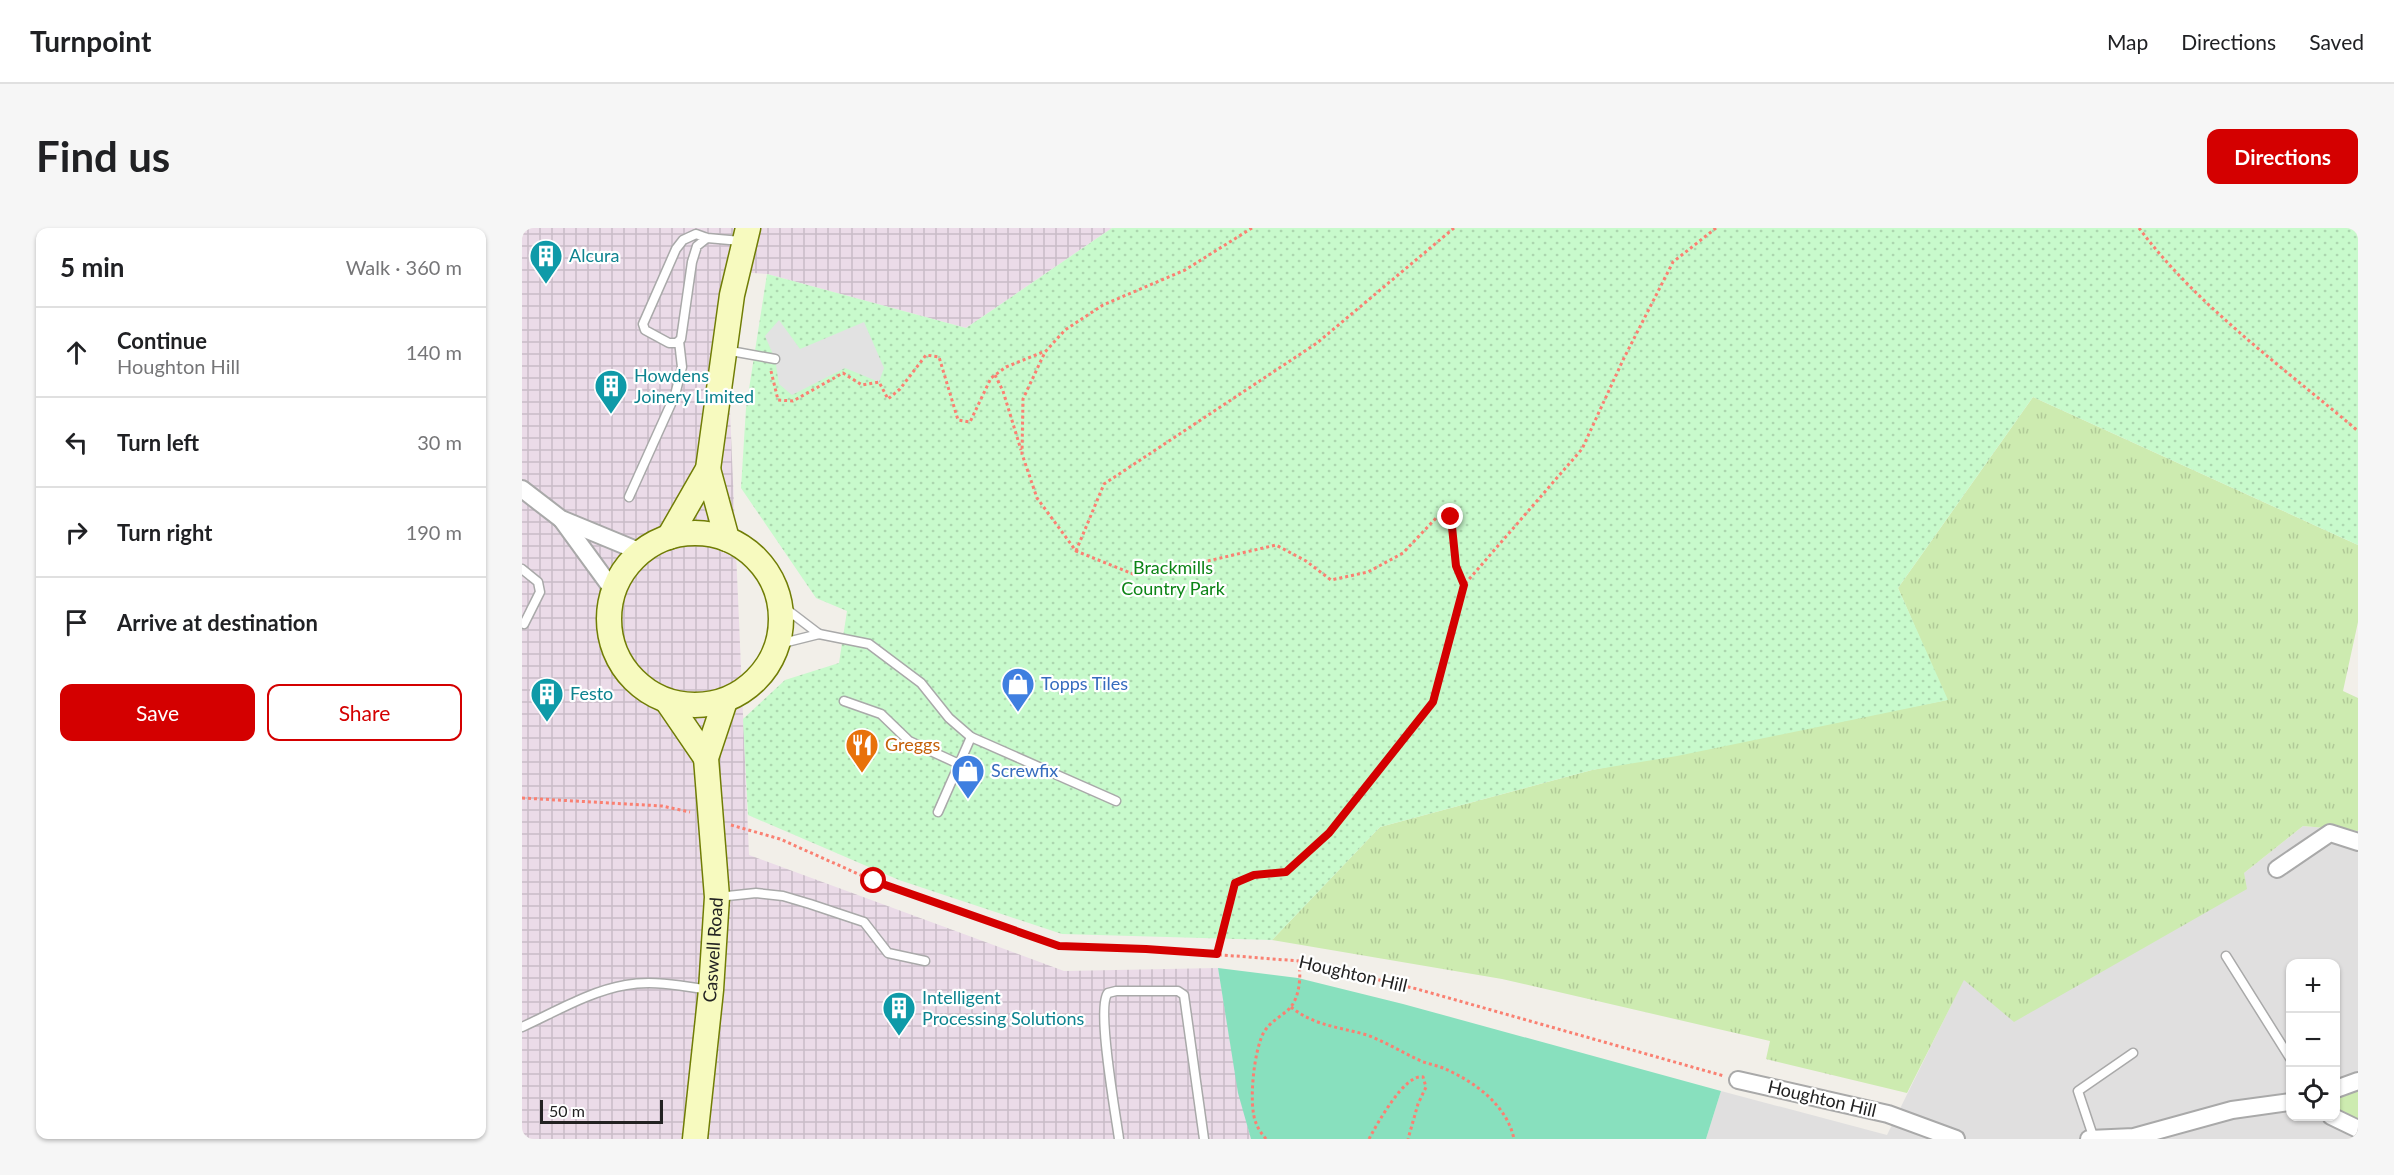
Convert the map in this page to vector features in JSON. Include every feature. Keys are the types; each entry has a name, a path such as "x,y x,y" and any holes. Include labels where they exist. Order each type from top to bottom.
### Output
{"street":[{"path":"669,537 708,469 732,295 746,235"},
{"path":"708,469 726,539"},
{"path":"522,489 561,519 641,552"},
{"path":"561,519 613,590"},
{"path":"698,532 726,539 752,554 771,577 781,604 782,624 778,644 767,668 749,688 725,701 696,706 667,701 643,688 624,669 612,644 608,617 613,590 624,569 641,552 669,537 698,532"},
{"name":"Caswell Road","path":"667,701 705,758"},
{"name":"Caswell Road","path":"695,1139 711,990 717,897 705,758 725,701"},
{"path":"2277,869 2330,833 2358,842"},
{"name":"Houghton Hill","path":"1738,1080 1888,1114 1956,1139"},
{"path":"2340,1088 2358,1081"},
{"path":"2089,1139 2134,1137 2232,1110 2286,1103"},
{"path":"2340,1120 2358,1129"}],"lane":[{"path":"679,341 669,343 645,330 643,324 676,249 689,232 707,238 746,235"},
{"path":"628,497 675,395 682,367 679,341 692,262 697,246 707,238"},
{"path":"725,349 772,359"},
{"path":"522,569 538,582 540,592 524,624"},
{"path":"781,604 819,634"},
{"path":"778,644 819,634 869,644 921,683 949,717 971,737 1116,801"},
{"path":"844,702 881,714 909,741 959,764"},
{"path":"938,812 971,737"},
{"path":"717,897 756,893 783,896 810,904 864,922 888,953 925,961"},
{"path":"2226,956 2286,1052"},
{"path":"522,1027 604,990 626,984 648,983 711,990"},
{"path":"1119,1139 1103,1002 1105,996 1111,991 1178,992 1184,995 1204,1139"},
{"path":"2094,1139 2078,1091 2133,1053"}],"path":[{"path":"1022,454 1023,399 1045,352 1065,330 1103,305 1185,270 1252,228"},
{"path":"1076,551 1104,484 1317,343 1454,228"},
{"path":"1217,954 1235,883 1254,875 1286,872 1329,833 1433,702 1464,585 1582,448 1623,360 1673,262 1716,228"},
{"path":"2139,228 2158,254 2204,301 2358,431"},
{"path":"772,359 778,400 793,401 843,373 862,385 879,382 888,399 900,389 926,355 939,357 958,420 970,422 991,378 1006,367 1045,352"},
{"path":"995,375 1003,391 1037,498 1076,551 1133,574 1199,563 1276,545 1306,561 1331,580 1368,572 1403,553 1437,517 1451,517 1456,566 1464,585"},
{"path":"522,798 662,806 697,813"},
{"name":"Houghton Hill","path":"750,831 780,839 874,881 1059,946 1146,949 1299,961 1417,989 1625,1046 1738,1080"},
{"path":"1266,1139 1256,1122 1253,1110 1254,1060 1265,1030 1291,1007 1299,985 1299,961"},
{"path":"1291,1007 1313,1021 1370,1036 1424,1063 1457,1075 1497,1103 1507,1118 1514,1139"},
{"path":"1369,1139 1403,1087 1413,1077 1419,1076 1423,1077 1426,1087 1418,1104 1408,1139"}],"shaded area":[{"path":"522,228 1112,228 966,328 767,274 724,271 749,855 1064,971 1218,968 1239,1093 1251,1139 522,1139"},
{"path":"779,320 800,349 864,322 884,368 879,382 845,368 792,395 779,384 775,359 765,336"},
{"path":"2303,826 2358,831 2358,1139 1706,1139 1721,1091 1887,1135 1964,979 2244,873"}],"green space":[{"name":"Brackmills Country Park","path":"1112,228 2358,228 2358,545 2033,397 1898,588 1948,700 1677,756 1592,770 1380,827 1272,940 1062,934 899,880 748,815 743,719 785,680 839,663 847,611 816,598 741,488 746,408 767,274 966,328"},
{"path":"2033,397 2358,545 2358,622 2343,691 2358,698 2358,831 2303,826 2244,873 2247,889 2014,1022 1964,980 1907,1093 1766,1059 1770,1041 1502,979 1272,940 1380,827 1592,770 1947,700 1898,588"},
{"path":"1218,968 1298,978 1403,1004 1721,1091 1706,1139 1251,1139 1238,1093"},
{"path":"2358,1087 2358,1122 2340,1114 2340,1093"}],"place":[{"name":"Alcura","path":"546,285"},
{"name":"Howdens Joinery Limited","path":"611,415"},
{"name":"Topps Tiles","path":"1018,713"},
{"name":"Festo","path":"547,723"},
{"name":"Greggs","path":"862,774"},
{"name":"Screwfix","path":"968,800"},
{"name":"Intelligent Processing Solutions","path":"899,1037"}],"route":[{"path":"874,881 1059,946 1217,954 1235,883 1254,875 1286,872 1329,833 1433,702 1464,585 1456,566 1452,546 1454,534 1451,517"}]}
